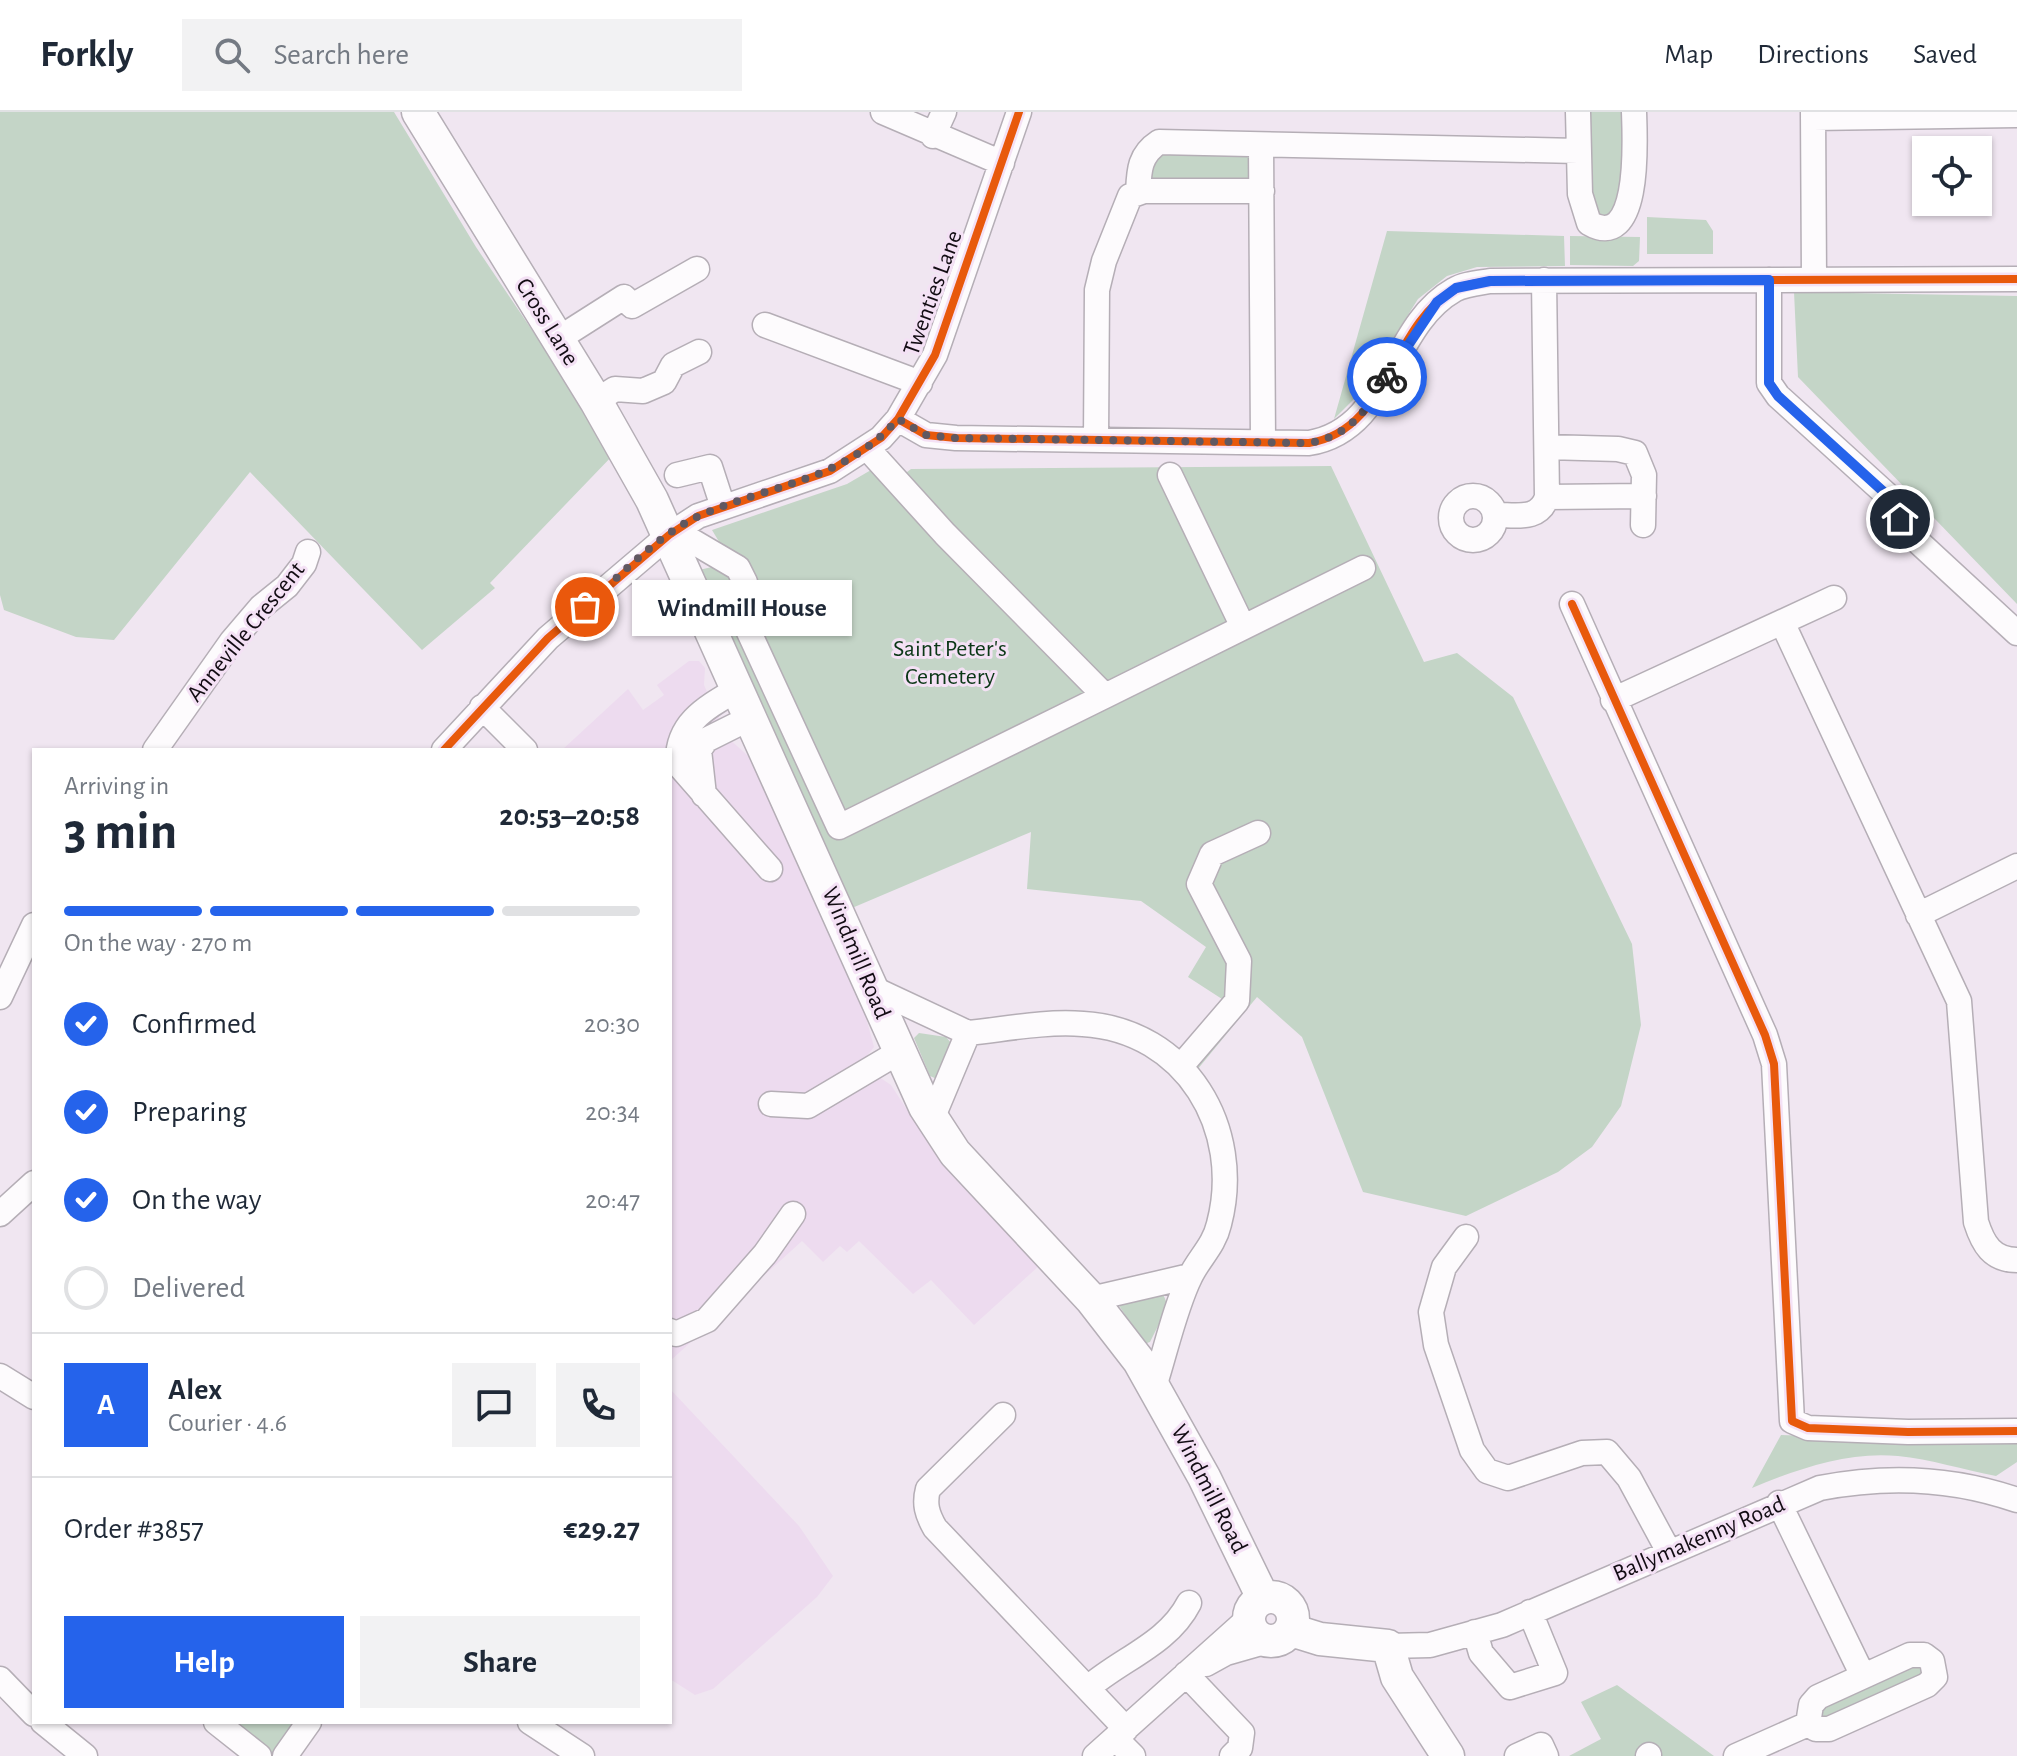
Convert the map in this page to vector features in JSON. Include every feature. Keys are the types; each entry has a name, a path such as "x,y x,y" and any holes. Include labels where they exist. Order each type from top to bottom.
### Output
{"main road":[{"name":"Cross Lane","path":"418,112 596,401 672,533"},
{"name":"Windmill Road","path":"672,533 743,704 932,1119 955,1153 1091,1299 1154,1387 1197,1464 1267,1622"},
{"path":"1267,1622 1320,1639 1388,1646 1397,1677 1448,1756"}],"street":[{"path":"883,112 1002,163"},
{"path":"933,136 944,112"},
{"name":"Twenties Lane","path":"672,533 698,516 830,471 868,449 898,419 935,355 1019,112"},
{"path":"1578,112 1580,194 1589,223 1599,228 1612,227 1624,219 1630,204 1634,112"},
{"path":"1814,279 1813,115 2017,115"},
{"path":"1138,193 1139,166 1147,150 1159,142 1578,151"},
{"path":"1261,145 1263,442"},
{"path":"1096,440 1097,290 1104,261 1130,196 1138,193 1262,191"},
{"path":"558,339 624,297 632,306 697,269"},
{"path":"898,419 926,435 1096,440 1325,440 1351,427 1366,410 1421,323 1437,302 1456,288 1490,281 1544,280 2017,279"},
{"path":"1496,515 1534,515 1544,508 1547,497 1544,280"},
{"path":"1769,280 1769,383 1778,396 1886,494 1913,537 2017,633"},
{"path":"765,325 920,383"},
{"path":"596,401 615,389 643,391 664,382 673,365 699,352"},
{"path":"1547,447 1618,449 1635,453 1642,463 1643,525"},
{"path":"868,449 945,534 1105,696"},
{"path":"677,475 710,467 723,507"},
{"path":"1170,475 1243,627"},
{"path":"1547,497 1644,496"},
{"path":"446,748 548,638 672,533 738,568 745,582 748,630 839,827 1363,568"},
{"name":"Anneville Crescent","path":"156,748 232,641 261,607 287,586 304,564 308,552"},
{"path":"1613,700 1834,598"},
{"path":"1572,604 1765,1035 1774,1064 1792,1421 1808,1428 2017,1431"},
{"path":"1782,622 1959,1001 1976,1222 1983,1244 1995,1256 2017,1260"},
{"path":"743,704 706,740 682,751 704,795 770,869"},
{"path":"482,707 523,748"},
{"path":"1182,1065 1237,1001 1239,961 1199,884 1212,854 1258,833"},
{"path":"1918,915 2017,866"},
{"path":"0,997 32,929"},
{"path":"872,988 923,1015 968,1033 1085,1024 1124,1032 1161,1050 1182,1065 1214,1114 1225,1154 1226,1196 1207,1254 1190,1276 1154,1387"},
{"path":"932,1119 968,1033"},
{"path":"771,1104 808,1106 899,1052"},
{"path":"0,1214 32,1185"},
{"path":"672,1332 676,1334 707,1320 765,1254 793,1214"},
{"path":"1466,1237 1444,1267 1431,1312 1436,1345 1472,1450 1487,1471 1508,1478 1582,1453 1607,1452 1629,1478 1668,1550"},
{"path":"1091,1299 1190,1276"},
{"path":"0,1376 32,1396"},
{"path":"1003,1415 928,1489 925,1501 928,1515 935,1528 1088,1688 1133,1756"},
{"name":"Ballymakenny Road","path":"1388,1646 1430,1645 1530,1612 1668,1550 1820,1488 1886,1478 1946,1482 2017,1500"},
{"path":"1779,1503 1863,1676"},
{"path":"1088,1688 1124,1659 1164,1636 1189,1603"},
{"path":"1475,1632 1481,1653 1510,1687 1555,1673 1530,1612"},
{"path":"1095,1756 1186,1674 1226,1653 1267,1622"},
{"path":"1910,1655 1924,1655 1936,1668 1935,1677 1927,1685 1893,1703 1829,1729 1816,1729 1808,1724 1811,1705 1818,1697 1910,1655"},
{"path":"1186,1674 1242,1733 1240,1748 1232,1756"},
{"path":"0,1679 29,1700"},
{"path":"45,1724 85,1756"},
{"path":"219,1724 259,1756"},
{"path":"285,1756 308,1724"},
{"path":"532,1724 556,1749 582,1756"},
{"path":"1736,1756 1808,1724"},
{"path":"1517,1756 1541,1745 1546,1756"}],"shaded area":[{"path":"689,661 699,661 705,668 704,685 728,738 755,762 865,1014 874,1047 866,1057 876,1075 891,1085 938,1158 1041,1264 974,1325 931,1280 913,1294 859,1241 847,1252 840,1246 823,1262 802,1241 672,1359 672,748 564,748 628,689 643,710 664,695 657,685"},
{"path":"672,1391 799,1526 833,1576 817,1597 713,1689 695,1695 672,1680"}],"green space":[{"path":"0,112 394,112 476,247 615,453 490,583 495,588 422,650 250,472 114,640 76,637 4,610 0,595"},
{"path":"1590,112 1626,112 1622,203 1616,216 1598,216 1588,201"},
{"path":"1167,152 1250,157 1250,181 1158,184 1148,179 1149,159"},
{"path":"1647,217 1706,220 1713,231 1713,254 1647,254"},
{"path":"1387,231 1564,236 1565,266 1477,267 1447,276 1418,299 1357,396 1334,419"},
{"path":"1570,236 1640,237 1639,261 1633,266 1570,265"},
{"path":"1794,292 2017,296 2017,604 1798,377"},
{"name":"Saint Peter's Cemetery","path":"1331,466 1424,662 1457,653 1513,697 1632,944 1641,1025 1621,1106 1592,1147 1558,1172 1466,1216 1363,1192 1302,1037 1257,997 1197,1070 1177,1054 1222,999 1188,977 1206,947 1141,901 1027,889 1031,832 852,908 699,570 712,567 721,545 712,530 847,484 871,470 887,487 911,469"},
{"path":"919,1033 946,1037 952,1044 937,1079 930,1076 914,1038"},
{"path":"1163,1294 1168,1306 1150,1342 1144,1344 1118,1304"},
{"path":"1781,1435 2017,1443 2017,1462 1996,1476 1910,1457 1861,1456 1805,1468 1752,1488"},
{"path":"1917,1661 1927,1675 1824,1724 1815,1710"},
{"path":"1617,1685 1714,1756 1569,1756 1601,1739 1581,1702"},
{"path":"232,1724 300,1724 274,1755"}],"cycle path":[{"path":"446,748 548,638 669,535 698,516 830,471 881,438 898,419 935,355 1019,112"},
{"path":"898,419 926,435 956,438 1309,443 1336,434 1357,419 1433,306 1454,290 1467,285 1490,281 2017,279"},
{"path":"1572,604 1765,1035 1774,1064 1792,1421 1808,1428 1908,1432 2017,1431"}],"way so far":[{"path":"585,607 669,535 698,516 830,471 864,452 898,419 926,435 956,438 1309,443 1335,437 1351,427 1387,377"}],"place":[{"name":"Windmill House","path":"585,607"}],"route":[{"path":"1387,377 1437,302 1456,288 1490,281 1769,280 1769,383 1778,396 1886,494 1900,519"}]}
